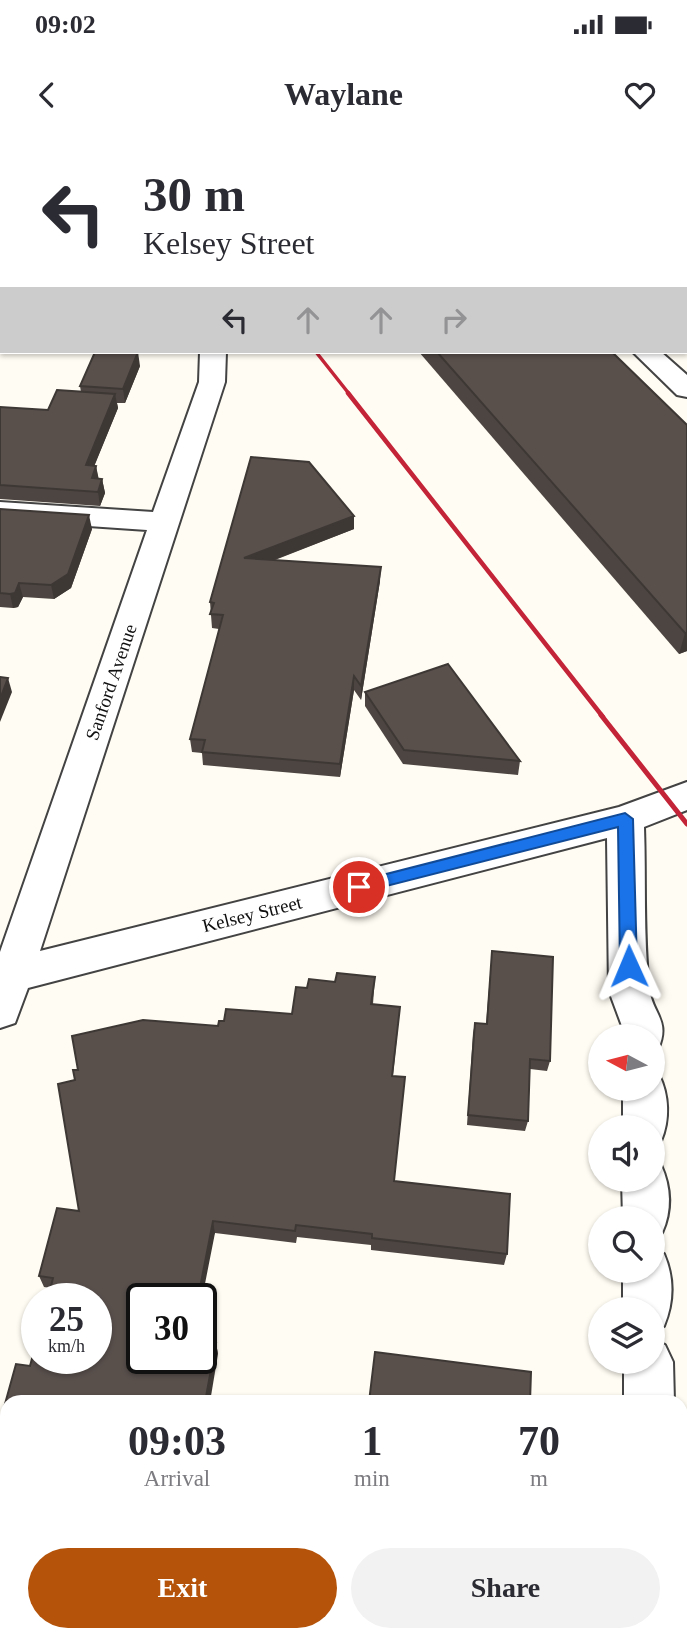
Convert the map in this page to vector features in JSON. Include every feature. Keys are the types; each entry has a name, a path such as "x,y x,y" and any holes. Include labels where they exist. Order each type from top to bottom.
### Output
{"street":[{"name":"Sanford Avenue","path":"4,987 212,382 213,354"},
{"path":"648,354 687,390"},
{"path":"0,511 164,522"},
{"name":"Kelsey Street","path":"4,987 625,819 687,796"},
{"path":"625,819 629,991 642,1024"},
{"path":"648,1374 649,1395"}],"building":[{"path":"94,354 137,354 123,389 80,386"},
{"path":"439,354 614,354 687,425 685,633"},
{"path":"57,390 115,394 86,465 96,466 92,478 102,479 98,492 0,485 0,407 48,410"},
{"path":"251,457 309,462 354,516 244,558 381,567 361,686 354,676 340,764 202,752 205,740 190,739 223,615 210,614 214,603 210,602"},
{"path":"0,509 89,515 68,574 51,585 19,583 15,593 0,593"},
{"path":"448,664 520,761 404,750 365,692"},
{"path":"0,677 8,678 0,699"},
{"path":"492,951 553,957 550,1061 530,1059 528,1121 468,1115 475,1023 487,1024"},
{"path":"337,973 375,977 371,1004 400,1007 392,1076 405,1077 394,1181 510,1194 507,1254 372,1238 372,1234 296,1225 295,1231 213,1221 201,1283 126,1283 126,1374 210,1374 206,1395 7,1395 16,1364 21,1365 21,1374 112,1374 112,1283 52,1283 53,1278 39,1276 57,1208 79,1211 58,1084 75,1080 73,1070 78,1070 72,1036 143,1020 218,1026 219,1021 224,1021 226,1009 292,1014 296,987 307,988 309,979 335,982"},
{"path":"375,1352 531,1372 530,1395 370,1395"}],"railway":[{"path":"318,354 350,395"},
{"path":"348,393 603,717"},
{"path":"601,715 687,824"}],"route":[{"path":"359,887 625,819 629,966"}]}
